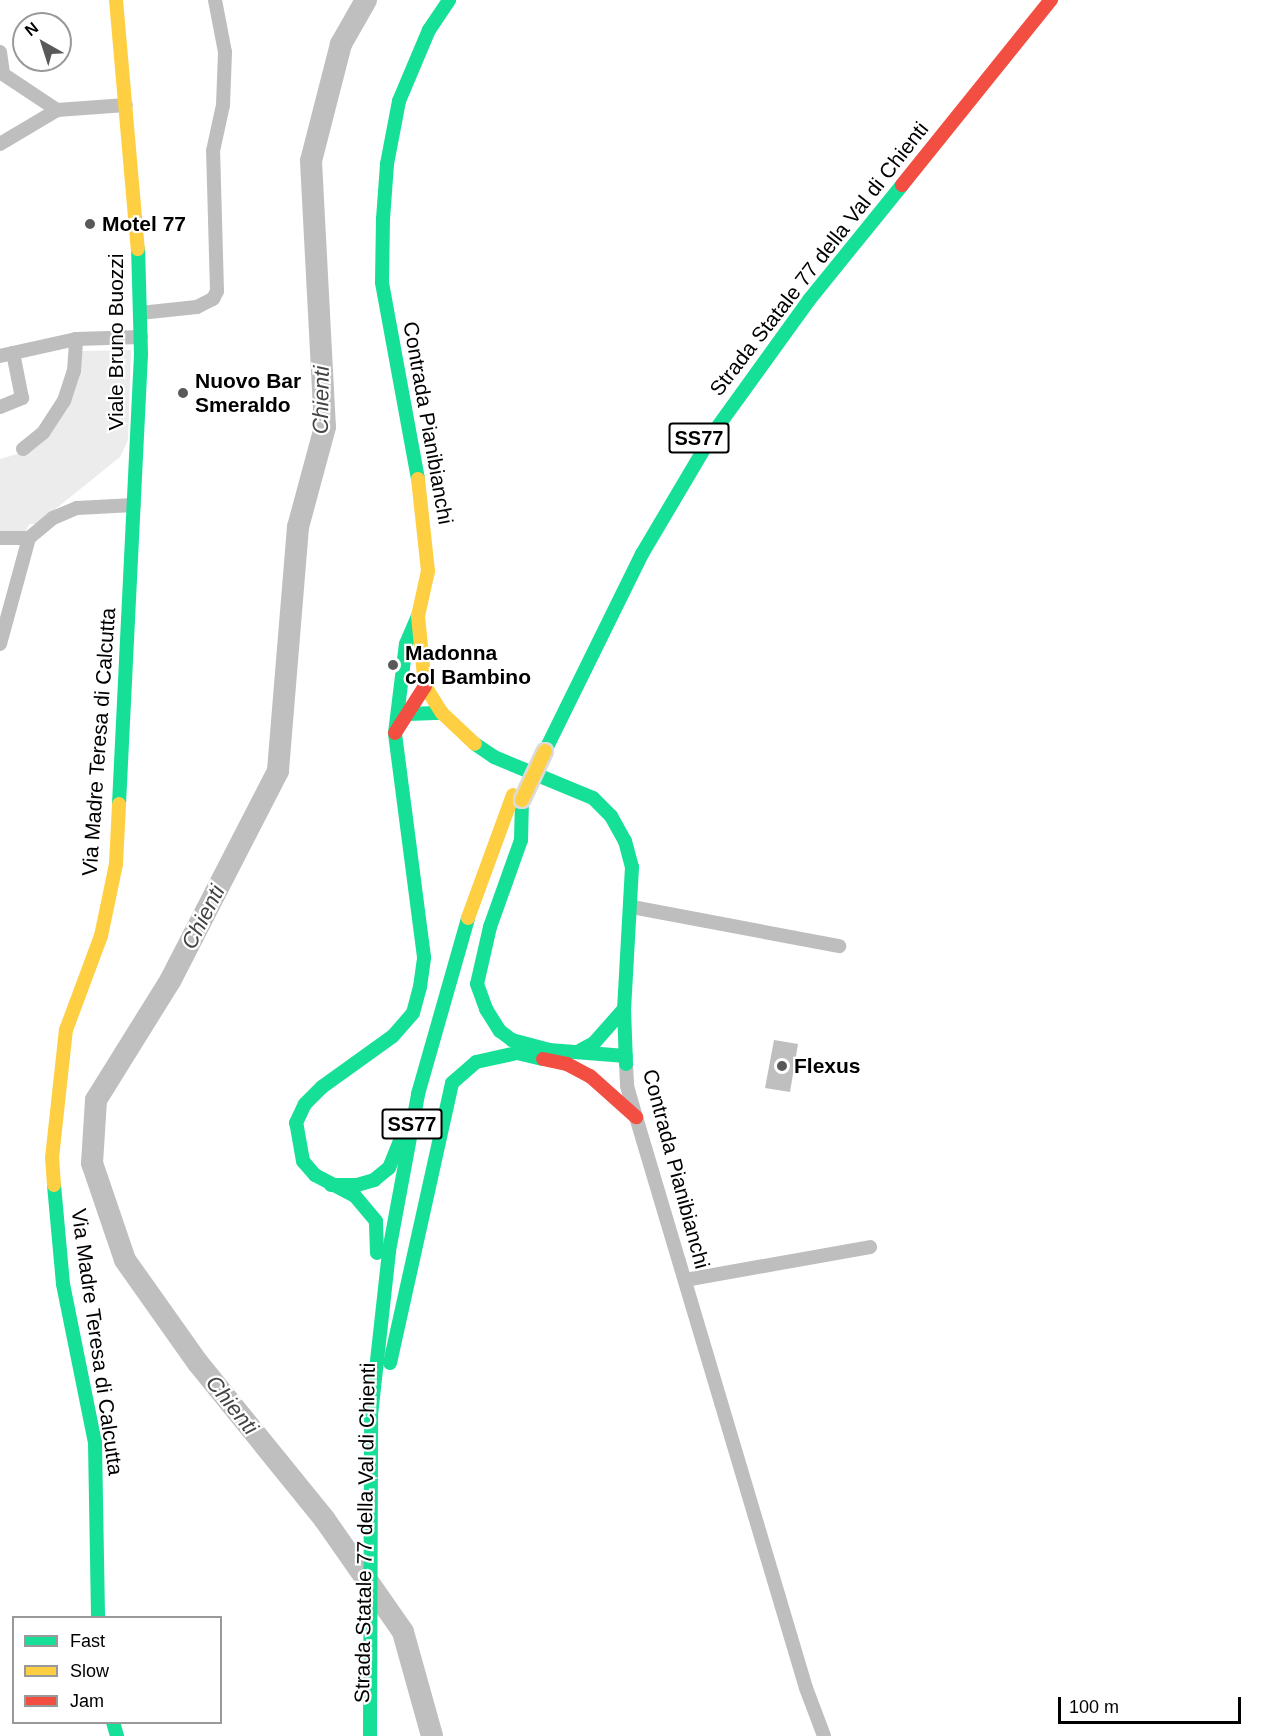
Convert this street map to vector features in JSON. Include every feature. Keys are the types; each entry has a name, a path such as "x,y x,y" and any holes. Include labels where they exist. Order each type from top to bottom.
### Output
{"main road":[{"name":"Viale Bruno Buozzi","path":"116,0 126,105 141,337 134,505"},
{"name":"Contrada Pianibianchi","path":"449,0 429,30 399,101 387,164 383,219 382,282 425,515 428,571 418,616 425,686 442,713 465,737 494,757 593,798 611,816 625,841 632,867 633,907 624,1009 626,1060"},
{"path":"965,83 1032,0"},
{"name":"Strada Statale 77 della Val di Chienti","path":"384,1736 377,1465 370,1443 389,1251 418,1094 459,943 494,848 541,749 642,554 716,429 809,300 1051,0"},
{"name":"Strada Statale 77 della Val di Chienti","path":"541,749 633,549 706,427 753,354 891,175"},
{"name":"Via Madre Teresa di Calcutta","path":"98,1616 95,1443 63,1284 52,1158 66,1030 101,936 116,864 134,505"},
{"path":"370,1443 362,1401 378,1248 376,1221 355,1196 331,1185 303,1161 297,1143 300,1113 322,1087 393,1036 412,1013 420,987 424,957 395,733 397,696 406,644 418,616"},
{"path":"397,696 408,688 425,686"},
{"path":"395,733 425,686"},
{"path":"408,714 442,713"},
{"path":"517,798 522,840 490,927 477,984 486,1009 500,1030 512,1041 549,1050 581,1050 626,1060"},
{"name":"Strada Statale 77 della Val di Chienti","path":"370,1736 377,1465 399,1258 433,1079 464,960 517,798"},
{"path":"331,1185 357,1185 374,1180 389,1168 399,1148 450,939 470,882 494,848"},
{"path":"581,1050 594,1043 624,1009"},
{"path":"386,1378 417,1254 452,1083 476,1062 517,1053 567,1064 590,1077 636,1117"},
{"path":"590,1077 626,1060"}],"street":[{"path":"140,313 197,307 213,299 217,291 213,151 223,105 225,52 215,0"},
{"path":"0,52 1,73 57,110"},
{"path":"0,144 57,110 126,105"},
{"path":"0,407 21,398 7,355 76,339 141,337"},
{"path":"23,448 42,433 64,401 74,371 76,339"},
{"path":"0,644 28,538 53,518 77,508 134,505"},
{"path":"0,538 28,538"},
{"path":"633,907 839,946"},
{"name":"Contrada Pianibianchi","path":"626,1060 627,1086 636,1117 806,1688 824,1736"},
{"path":"685,1280 870,1247"}],"shaded area":[{"path":"131,350 128,440 120,457 37,524 29,524 23,537 0,535 0,459 34,449 59,418 75,387 82,351"},
{"name":"Flexus","path":"774,1040 798,1044 790,1092 765,1088"}],"waterway":[{"name":"Chienti","path":"366,0 341,44 311,161 325,427 298,527 278,771 170,981 96,1100 92,1163 125,1260 198,1363 325,1520 403,1632 432,1736"}],"traffic: fast":[{"path":"418,479 382,282 383,219 387,164 399,101 429,30 449,0"},
{"path":"545,751 642,554 716,429 809,300 902,185"},
{"path":"119,804 141,354 138,249"},
{"path":"377,1253 376,1221 355,1196 315,1175 303,1161 296,1123 305,1104 322,1087 393,1036 413,1013 420,987 424,957 395,733 406,644 418,616"},
{"path":"408,714 442,713"},
{"path":"475,744 494,757 593,798 611,816 625,841 632,867 624,1009 626,1064"},
{"path":"522,800 521,840 490,927 477,984 486,1009 500,1031 512,1040 549,1050 626,1056"},
{"path":"370,1736 371,1415 389,1251 418,1094 468,918"},
{"path":"581,1050 594,1043 624,1009"},
{"path":"390,1363 452,1083 476,1062 517,1053 543,1059"},
{"path":"331,1185 357,1185 374,1180 389,1168 400,1141"},
{"path":"54,1185 63,1284 95,1443 98,1616"},
{"path":"114,1724 117,1736"}],"traffic: slow":[{"path":"116,0 138,249"},
{"path":"418,479 428,571 418,616 425,686 442,713 475,744"},
{"path":"522,800 545,751"},
{"path":"468,918 513,795"},
{"path":"54,1185 52,1158 66,1030 101,936 116,864 119,804"}],"traffic: jam":[{"path":"902,185 1051,0"},
{"path":"395,733 425,686"},
{"path":"543,1059 567,1064 590,1076 636,1117"}],"place":[{"name":"Motel 77","path":"90,224"},
{"name":"Nuovo Bar Smeraldo","path":"183,393"},
{"name":"Madonna col Bambino","path":"393,665"},
{"name":"Flexus","path":"782,1066"}]}
